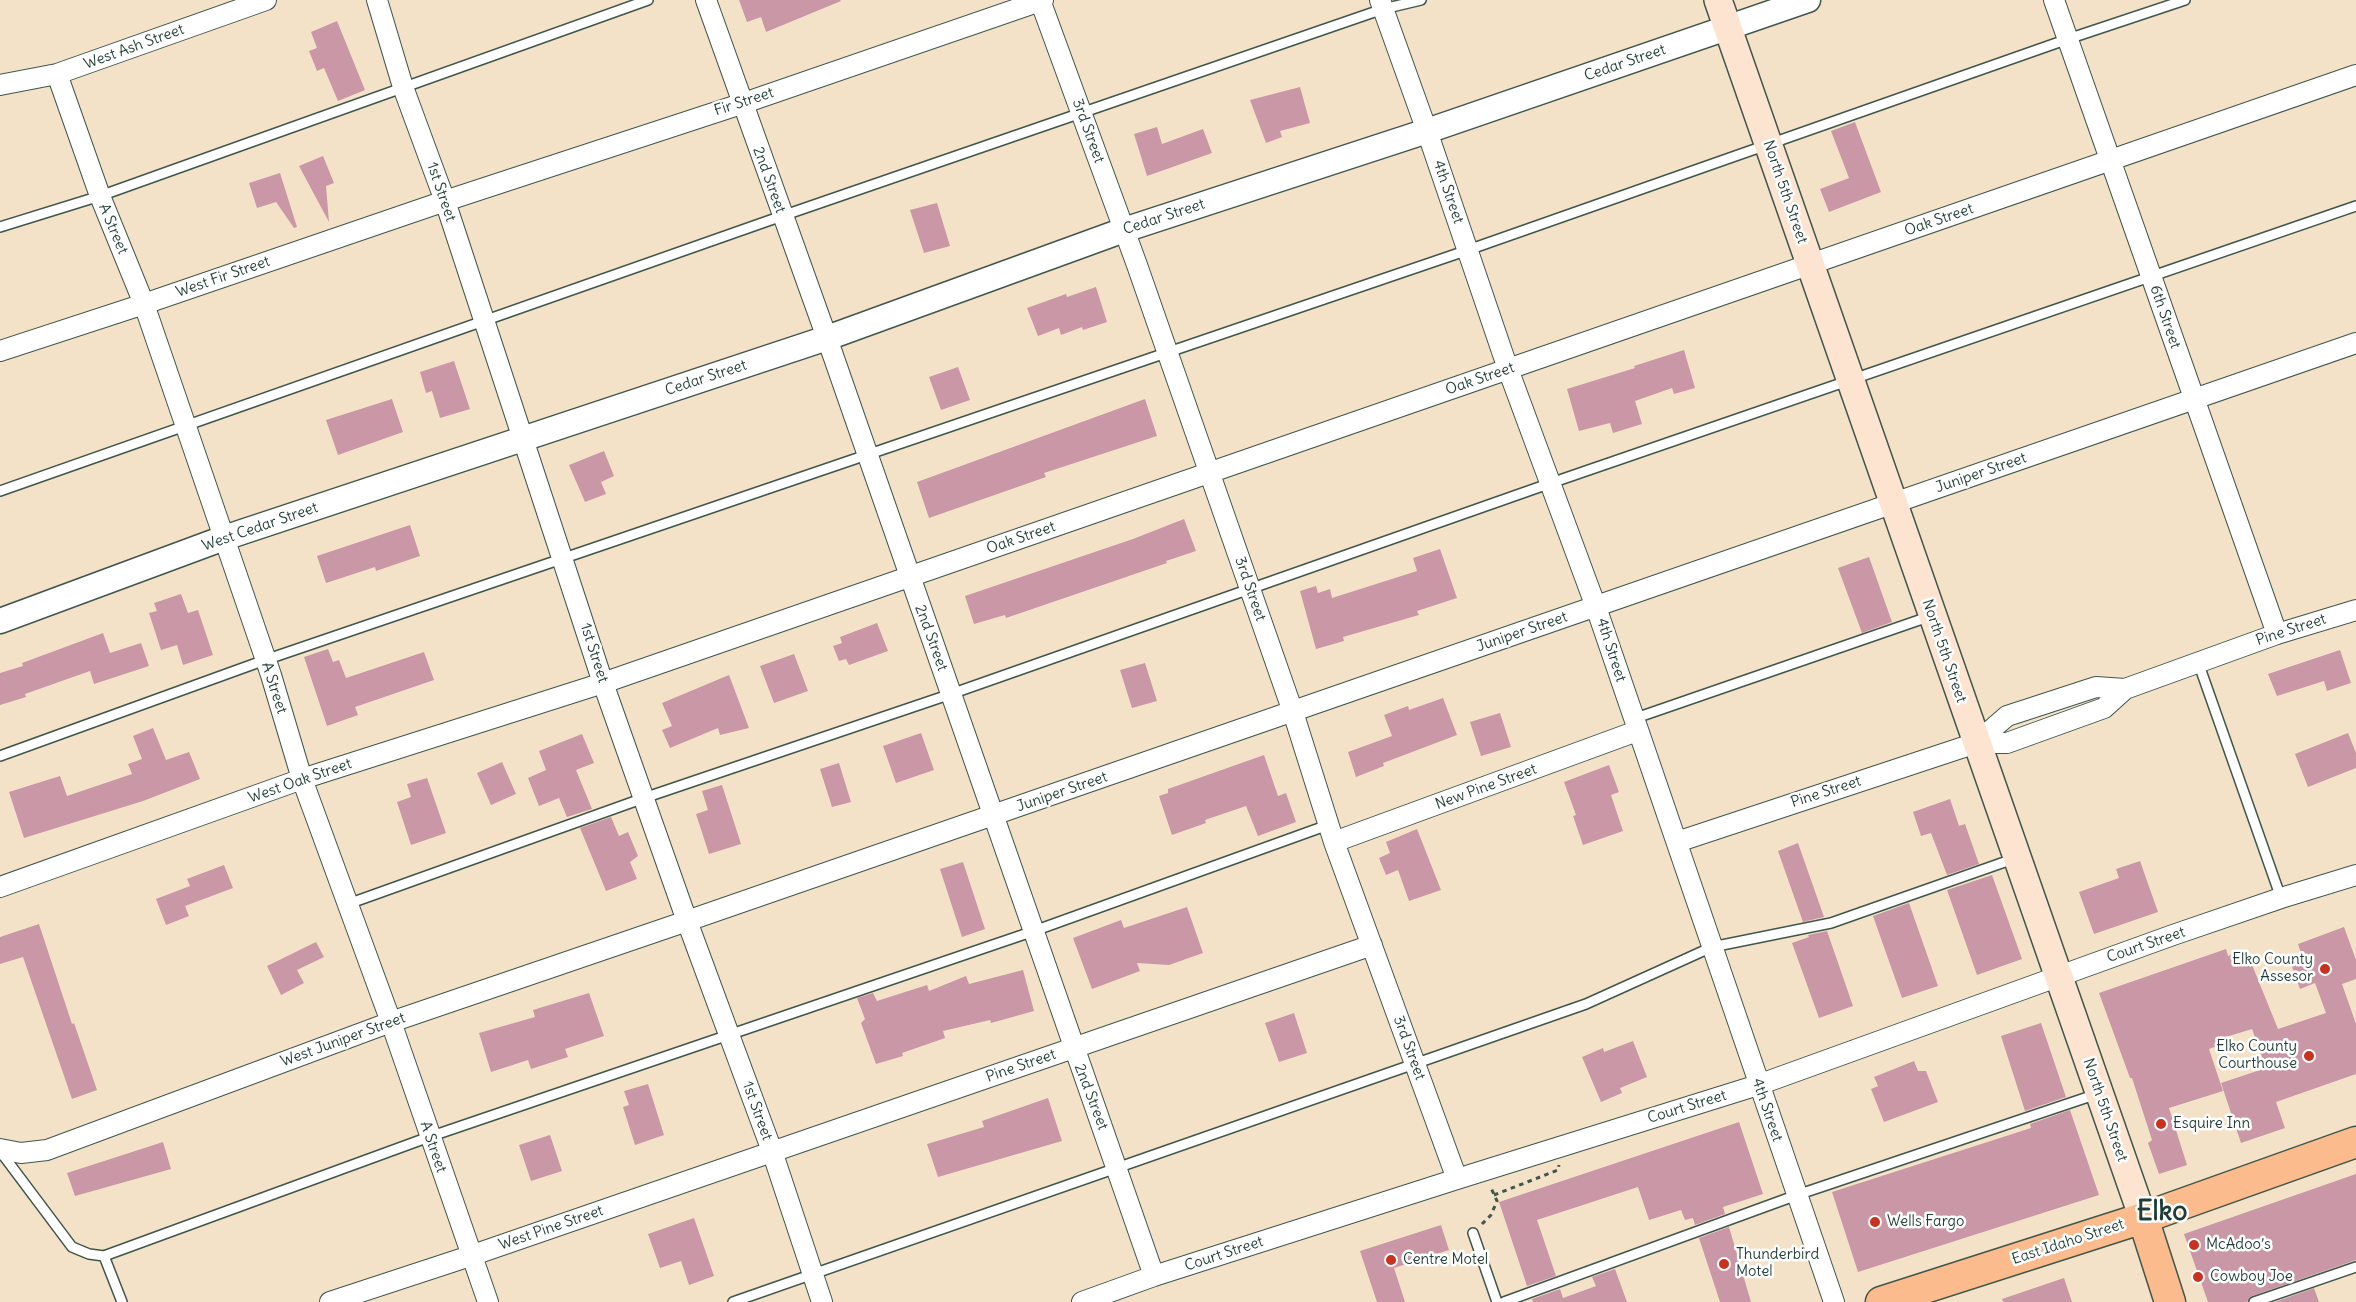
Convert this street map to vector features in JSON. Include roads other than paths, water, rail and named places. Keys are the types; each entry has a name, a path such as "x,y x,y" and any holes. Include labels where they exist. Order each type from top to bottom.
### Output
{"main road":[{"name":"North 5th Street","path":"1718,0 2100,1094 2170,1302"},
{"name":"East Idaho Street","path":"1881,1302 2143,1218 2356,1142"}],"street":[{"name":"West Ash Street","path":"0,85 57,74 264,0"},
{"name":"1st Street","path":"377,0 403,87 485,322 603,683 687,921 772,1151 822,1302"},
{"name":"2nd Street","path":"706,0 741,104 827,338 1073,1048 1118,1167 1154,1276"},
{"name":"Fir Street","path":"444,201 741,104 1041,0"},
{"name":"3rd Street","path":"1041,0 1210,473 1293,712 1331,834 1457,1179"},
{"name":"Cedar Street","path":"523,439 827,338 1124,230 1427,131 1808,0"},
{"name":"6th Street","path":"2054,0 2112,159 2277,634"},
{"name":"4th Street","path":"1381,4 1508,369 1596,607 1834,1302"},
{"name":"A Street","path":"57,74 100,196 144,304 265,660 302,779 391,1022 488,1302"},
{"name":"Oak Street","path":"603,683 2356,75"},
{"name":"West Fir Street","path":"0,351 444,201"},
{"name":"Juniper Street","path":"687,921 2356,343"},
{"name":"West Cedar Street","path":"0,621 224,538 523,439"},
{"name":"Pine Street","path":"1677,842 1976,743 2007,743 2104,708 2125,689 2198,661 2356,610"},
{"name":"West Oak Street","path":"1,884 302,779 603,683"},
{"name":"New Pine Street","path":"1331,834 1635,725"},
{"name":"Court Street","path":"1082,1302 1154,1276 1758,1085 2281,898 2356,875"},
{"name":"West Juniper Street","path":"0,1150 21,1153 48,1150 391,1022 687,921"},
{"name":"Pine Street","path":"772,1151 1372,945"},
{"name":"West Pine Street","path":"330,1302 772,1151"}],"lane":[{"path":"0,227 100,196 648,0"},
{"path":"0,491 782,216 1081,114 1381,4 1421,0"},
{"path":"0,756 265,660 1468,250 2068,39 2186,0"},
{"path":"348,904 644,798 951,694 1551,483 2356,206"},
{"path":"1635,725 1932,615"},
{"path":"2198,661 2281,898"},
{"path":"0,1150 72,1247 89,1254 104,1256 429,1137 1034,931 1331,834"},
{"path":"733,1302 1586,1004 1712,947 1831,923 2016,858"},
{"path":"1504,1302 1797,1195 2100,1094"},
{"path":"1473,1233 1497,1302"},
{"path":"104,1256 122,1302"},
{"path":"2254,1302 2356,1267"}],"place":[{"name":"Elko County Assesor","path":"2325,969"},
{"name":"Elko County Courthouse","path":"2309,1056"},
{"name":"Esquire Inn","path":"2161,1124"},
{"name":"Wells Fargo","path":"1875,1222"},
{"name":"McAdoo’s","path":"2194,1245"},
{"name":"Centre Motel","path":"1391,1260"},
{"name":"Thunderbird Motel","path":"1724,1264"},
{"name":"Cowboy Joe","path":"2198,1277"}],"district":[{"name":"Elko","path":"2162,1212"}]}
